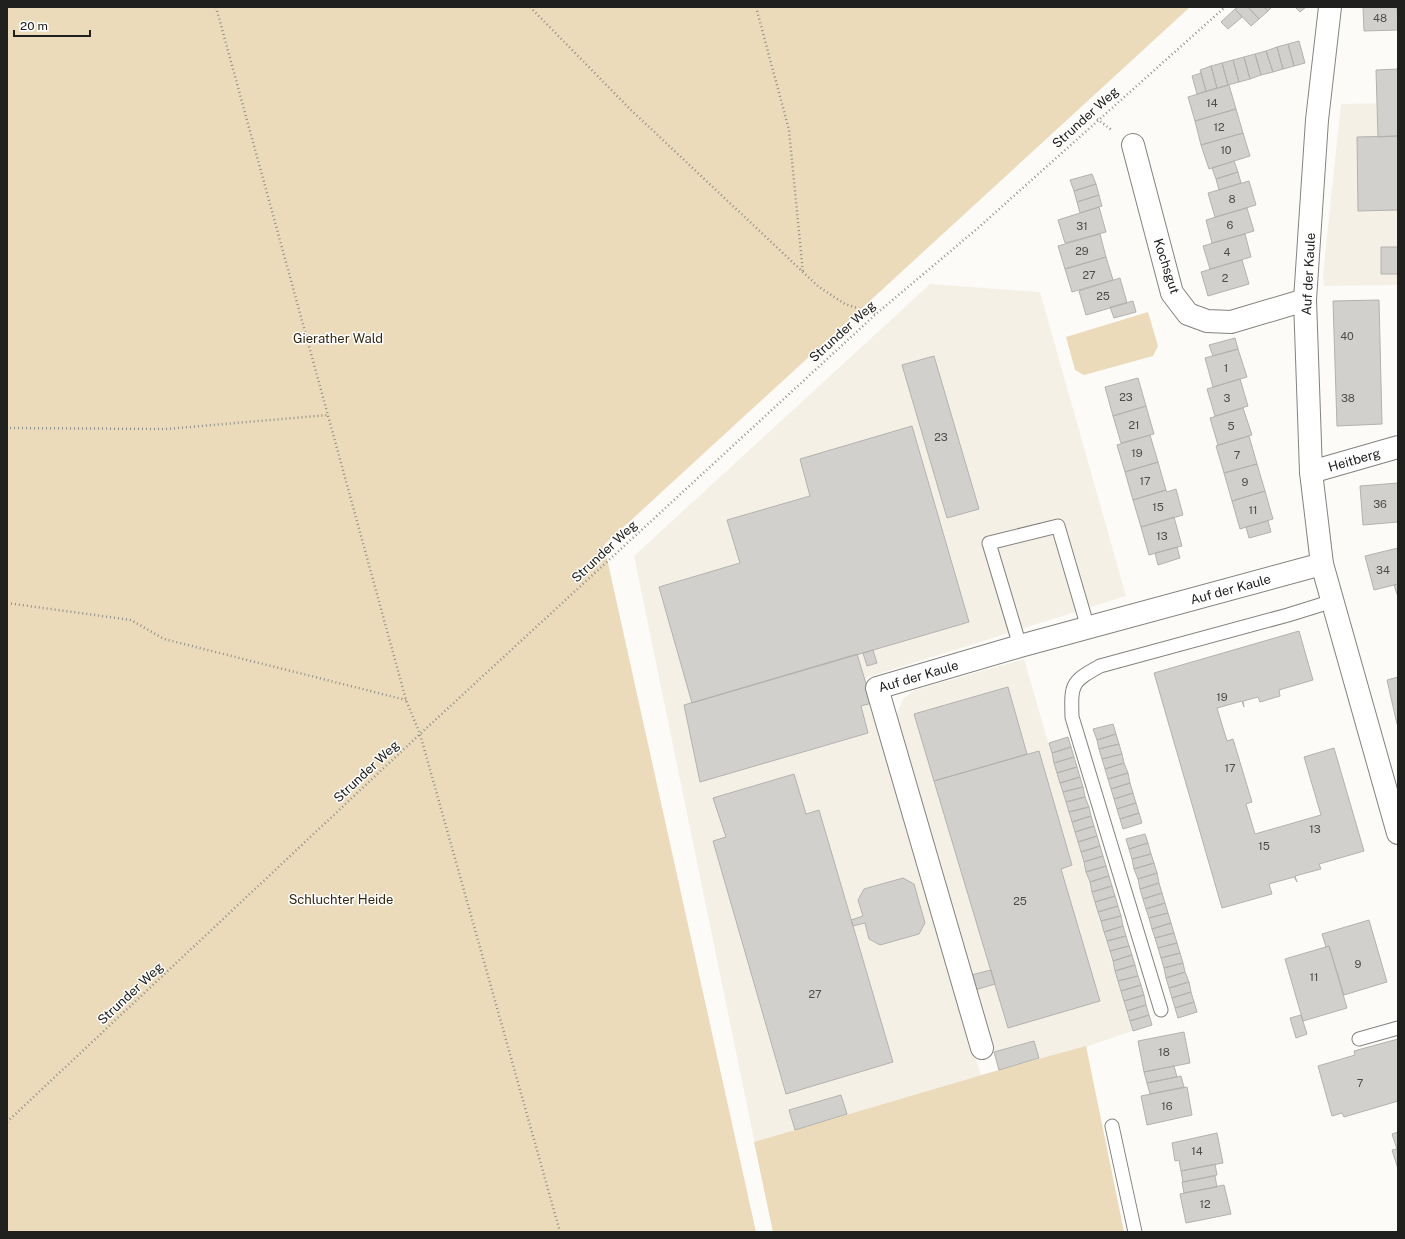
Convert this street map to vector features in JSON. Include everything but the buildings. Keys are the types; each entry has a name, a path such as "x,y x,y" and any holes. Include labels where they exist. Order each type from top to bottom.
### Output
{"street":[{"name":"Auf der Kaule","path":"1330,7 1317,120 1305,300 1311,472 1322,564 1398,833"},
{"name":"Kochsgut","path":"1133,145 1172,293 1188,314 1207,321 1231,322 1305,300"},
{"name":"Heitberg","path":"1311,472 1398,447"},
{"name":"Auf der Kaule","path":"982,1048 877,688 1020,646 1322,564"}],"lane":[{"path":"1020,646 989,543 1058,526 1088,628"},
{"path":"1161,1010 1072,717 1072,693 1079,678 1100,666 1288,615 1333,601"},
{"path":"1360,1039 1398,1028"},
{"path":"1112,1126 1135,1232"}],"path":[{"path":"216,7 406,700 420,734 560,1232"},
{"path":"530,7 632,110 803,273 819,287 845,304 876,314"},
{"path":"756,7 789,130 803,273"},
{"name":"Strunder Weg","path":"7,1122 420,734 876,314 978,228 1225,7"},
{"path":"10,428 167,430 328,415"},
{"path":"7,603 131,620 164,639 406,700"}],"shaded area":[{"path":"1398,103 1398,285 1324,286 1323,274 1341,104"},
{"path":"930,284 1040,292 1126,596 865,678 981,1075 999,1070 897,724 897,714 903,699 915,690 1024,659 1132,1031 1086,1047 1124,1232 773,1232 634,556"}],"green space":[{"name":"Schluchter Heide","path":"7,7 1190,7 604,545 756,1232 7,1232"},
{"path":"1148,312 1158,346 1153,356 1084,375 1075,370 1066,337"},
{"path":"1086,1046 1124,1232 773,1232 754,1142"}],"park label":[{"name":"Gierather Wald","path":"338,338"}]}
